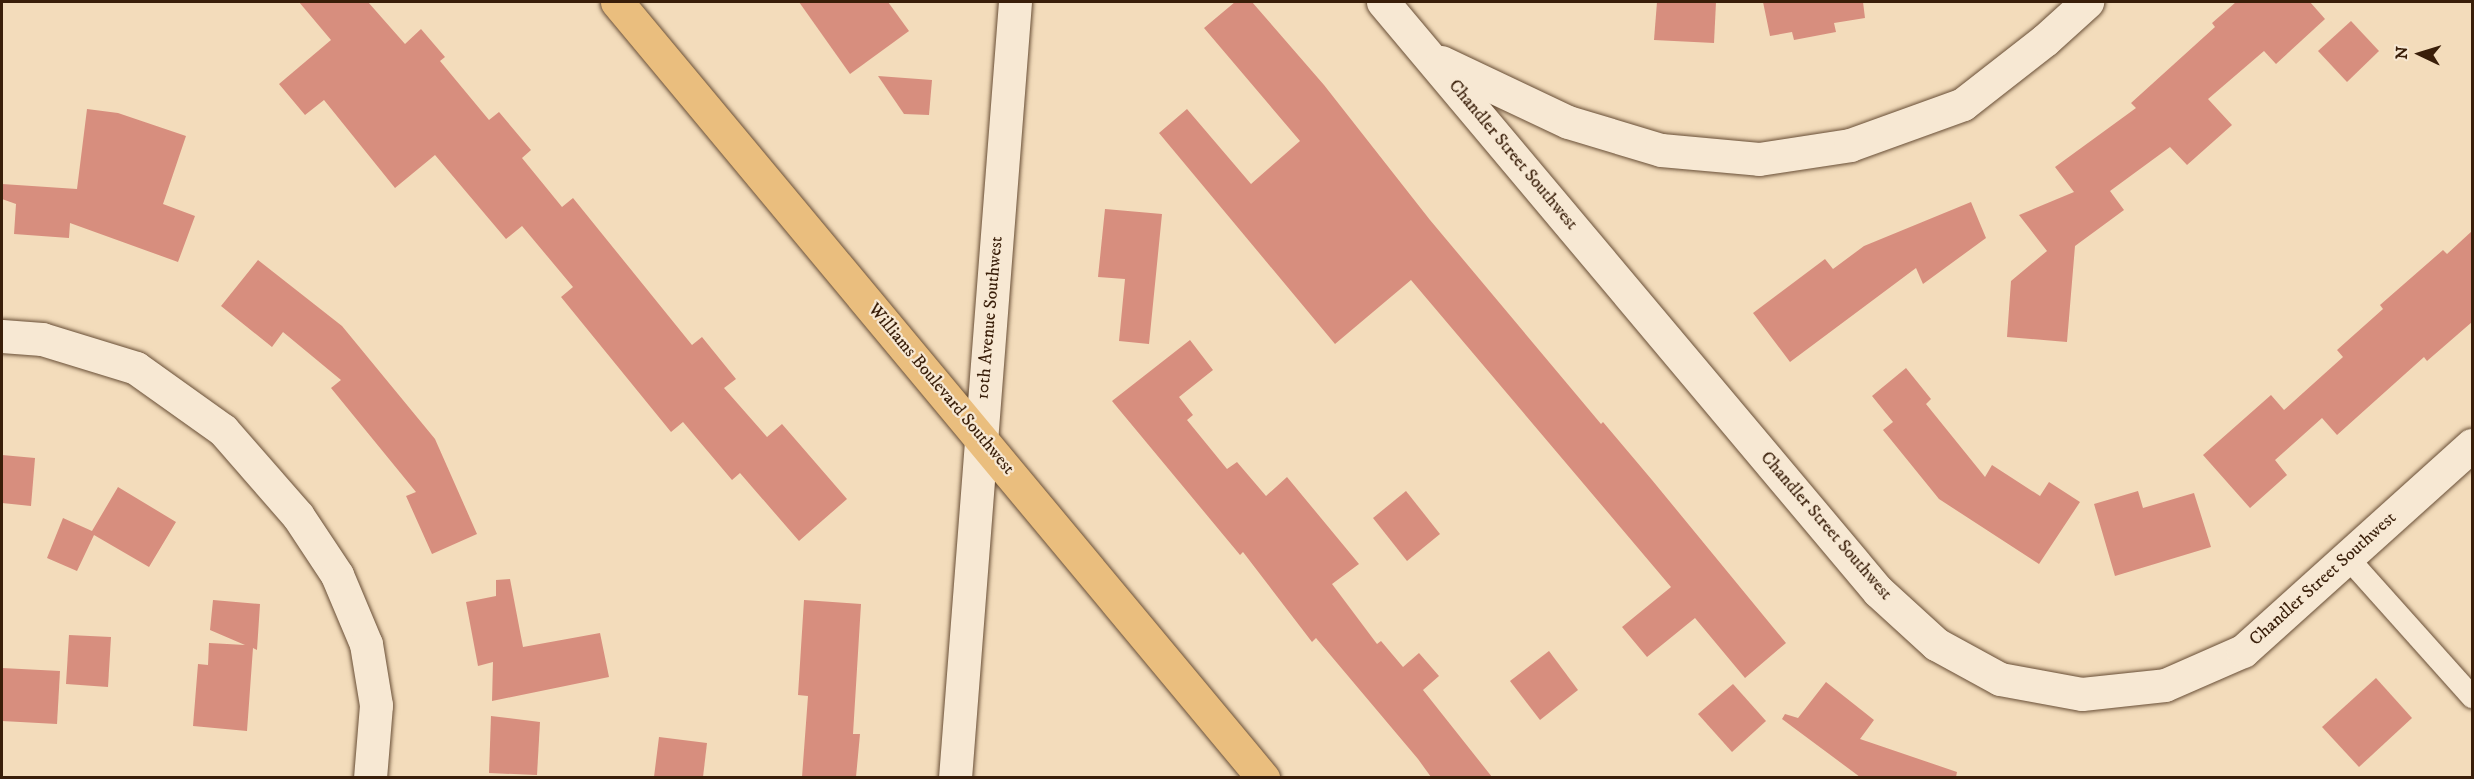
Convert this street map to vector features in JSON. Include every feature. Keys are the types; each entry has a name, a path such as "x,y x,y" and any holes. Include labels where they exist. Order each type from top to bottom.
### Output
{"main road":[{"name":"Williams Boulevard Southwest","path":"617,2 1263,777"}],"street":[{"name":"10th Avenue Southwest","path":"956,777 1016,2"},
{"name":"Chandler Street Southwest","path":"1383,2 1878,591 1936,644 2000,679 2082,694 2165,685 2242,651 2472,445"},
{"path":"1431,57 1568,122 1661,150 1759,159 1850,145 1963,104 2045,40 2087,2"},
{"path":"2,336 42,339 136,368 223,430 298,516 337,575 366,644 376,705 370,777"}],"lane":[{"path":"2347,557 2472,697"}],"building":[{"path":"299,2 368,2 405,44 421,29 445,57 440,61 489,120 499,112 531,150 522,158 562,207 573,198 692,345 702,337 736,379 724,388 767,437 782,424 847,499 799,541 740,473 732,480 683,422 671,432 561,297 573,287 522,226 506,239 435,155 395,188 324,100 305,115 279,84 331,40"},
{"path":"799,2 888,2 909,31 850,74"},
{"path":"1235,2 1252,2 1324,85 1430,220 1601,424 1603,422 1652,480 1786,643 1745,678 1695,618 1647,657 1622,627 1671,587 1411,280 1335,344 1159,133 1187,109 1251,184 1300,141 1204,28"},
{"path":"1657,2 1716,2 1714,43 1654,40"},
{"path":"1763,2 1863,2 1865,18 1834,23 1836,32 1794,40 1792,32 1770,36"},
{"path":"2236,2 2310,2 2325,19 2276,64 2264,51 2208,99 2232,125 2187,165 2170,147 2110,191 2124,210 2075,246 2067,342 2007,337 2011,281 2047,251 2019,215 2074,192 2055,167 2136,108 2131,103 2215,27 2212,23"},
{"path":"2351,21 2379,51 2347,82 2318,51"},
{"path":"878,76 932,80 929,115 904,114"},
{"path":"87,109 118,113 186,136 163,204 195,216 178,262 70,223 69,238 14,234 16,204 2,199 2,184 77,189"},
{"path":"1971,202 1986,238 1923,284 1916,268 1790,362 1753,313 1825,259 1833,269 1864,246"},
{"path":"1105,209 1162,214 1149,344 1119,341 1125,279 1098,277"},
{"path":"2472,231 2472,322 2427,361 2424,357 2337,435 2322,418 2275,460 2287,475 2250,508 2203,455 2271,395 2284,410 2343,357 2337,350 2383,309 2380,305 2443,250 2447,254"},
{"path":"258,260 342,326 435,439 477,534 432,554 406,496 416,492 331,388 341,380 283,332 272,347 221,306"},
{"path":"1190,340 1213,370 1179,397 1193,415 1187,420 1227,469 1237,462 1266,496 1287,477 1359,564 1332,584 1377,644 1381,641 1403,667 1419,653 1439,676 1423,690 1492,777 1431,777 1316,638 1312,642 1243,552 1240,555 1112,401"},
{"path":"1906,368 1931,399 1926,404 1985,477 1992,465 2040,496 2049,482 2080,502 2039,564 1939,499 1883,430 1893,422 1872,396"},
{"path":"2,455 35,458 31,506 2,503"},
{"path":"118,487 176,522 149,567 94,535 77,571 47,558 63,518 92,531"},
{"path":"1406,491 1440,534 1407,561 1373,518"},
{"path":"2138,491 2143,508 2194,493 2211,547 2115,576 2094,504"},
{"path":"510,579 523,647 600,633 609,677 492,701 493,662 478,666 466,602 496,596 496,580"},
{"path":"213,600 260,604 257,650 253,648 247,731 193,726 198,664 208,665 209,643 245,645 210,630"},
{"path":"804,600 861,604 853,734 860,734 856,777 802,777 808,696 798,695"},
{"path":"69,635 111,637 108,687 66,684"},
{"path":"1549,651 1578,690 1540,720 1510,681"},
{"path":"2,668 60,671 57,724 2,721"},
{"path":"2376,678 2412,718 2359,767 2322,727"},
{"path":"1826,682 1874,720 1860,739 1957,772 1956,777 1860,777 1782,719 1785,714 1798,718"},
{"path":"1733,684 1766,721 1732,752 1698,714"},
{"path":"491,716 540,722 537,775 489,773"},
{"path":"659,737 707,743 703,777 654,777"}]}
